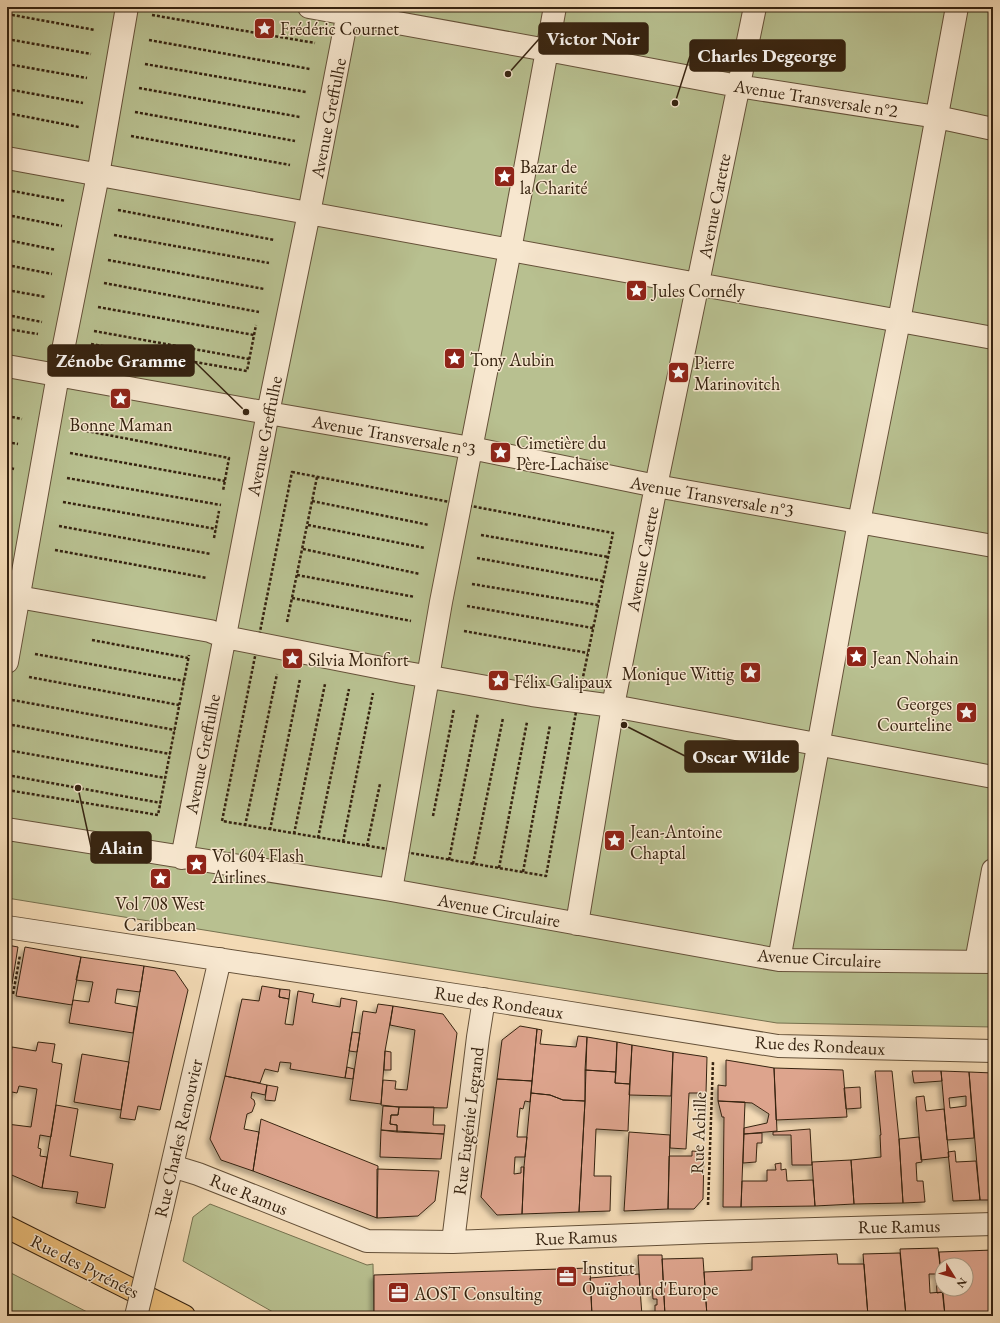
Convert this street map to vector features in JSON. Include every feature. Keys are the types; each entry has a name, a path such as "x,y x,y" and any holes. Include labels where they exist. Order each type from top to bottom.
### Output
{"main road":[{"name":"Rue des Pyrénées","path":"7,1227 184,1316"}],"street":[{"name":"Avenue Transversale n°2","path":"309,7 349,11 738,86 937,117 993,129"},
{"path":"391,890 441,602 510,250 555,7"},
{"name":"Avenue Carette","path":"577,924 613,706 656,486 755,7"},
{"path":"779,960 820,745 859,522 899,321 957,7"},
{"path":"13,663 13,597 28,545 58,375 98,175 127,9"},
{"name":"Avenue Greffulhe","path":"182,858 268,413 310,213 349,11"},
{"path":"7,158 993,338"},
{"name":"Avenue Transversale n°3","path":"7,366 471,448 656,486 993,546"},
{"path":"13,597 210,631 225,637 354,663 555,699 613,706 993,777"},
{"name":"Avenue Circulaire","path":"7,829 391,890 779,960 984,962"},
{"path":"984,962 993,870"},
{"name":"Rue des Rondeaux","path":"7,927 484,999 778,1046 993,1051"},
{"name":"Rue Charles Renouvier","path":"136,1316 220,959"},
{"name":"Rue Eugénie Legrand","path":"453,1242 484,999"},
{"name":"Rue Ramus","path":"172,1166 198,1174 367,1241 453,1242 708,1232 993,1224"}],"path":[{"path":"127,9 316,44"},
{"path":"7,14 310,69"},
{"path":"7,39 306,92"},
{"path":"7,64 300,117"},
{"path":"7,89 295,141"},
{"path":"7,113 290,165"},
{"path":"7,190 274,240"},
{"path":"7,215 269,263"},
{"path":"7,240 264,288"},
{"path":"7,265 259,312"},
{"path":"7,290 254,335"},
{"path":"7,315 66,333 246,371"},
{"path":"7,329 66,333 249,359"},
{"path":"49,424 229,458"},
{"path":"45,449 225,481"},
{"path":"292,472 460,504 613,533 578,702 546,876 222,822 292,472"},
{"path":"41,474 221,505"},
{"path":"245,826 317,477"},
{"path":"36,497 216,529"},
{"path":"312,501 455,530 608,557"},
{"path":"32,521 212,554"},
{"path":"308,525 451,554 603,581"},
{"path":"28,545 207,578"},
{"path":"302,549 446,579 598,605"},
{"path":"297,575 593,628"},
{"path":"292,598 588,653"},
{"path":"7,790 158,815 194,628"},
{"path":"90,639 188,658"},
{"path":"270,830 305,653"},
{"path":"294,834 330,658"},
{"path":"13,663 184,681"},
{"path":"13,663 179,705"},
{"path":"318,838 354,663"},
{"path":"343,842 378,667"},
{"path":"433,819 454,707 459,707 473,684"},
{"path":"449,860 473,684"},
{"path":"473,864 508,690"},
{"path":"499,868 532,695"},
{"path":"7,699 175,730"},
{"path":"523,872 555,699"},
{"path":"7,724 170,754"},
{"path":"7,750 166,778"},
{"path":"7,775 161,803"},
{"path":"426,856 427,849"},
{"path":"13,994 20,954"},
{"name":"Rue Achille","path":"708,1232 714,1036"}],"green space":[{"name":"Cimetière du Père-Lachaise","path":"7,7 993,7 993,1027 777,1023 7,898"},
{"path":"210,1204 367,1265 373,1264 374,1316 280,1316 183,1261 193,1217"},
{"path":"7,1271 95,1316 7,1316"}],"building":[{"path":"7,945 18,947 12,984 7,983"},
{"path":"25,947 81,957 72,1005 16,996"},
{"path":"81,957 144,966 140,992 117,989 115,1003 137,1007 133,1033 69,1023 73,1000 89,1002 93,982 76,980"},
{"path":"144,966 175,971 188,990 160,1110 138,1106 135,1120 120,1118"},
{"path":"262,986 280,989 279,997 289,999 285,1024 293,1025 298,991 314,994 312,1002 340,1007 341,998 357,1001 345,1078 290,1069 291,1063 280,1062 278,1072 265,1069 260,1083 225,1076 242,999 259,1001"},
{"path":"280,989 290,990 289,999 279,997"},
{"path":"378,1004 393,1006 385,1051 381,1104 350,1100 363,1011 376,1013"},
{"path":"393,1006 443,1014 457,1033 447,1108 381,1105 383,1080 396,1081 395,1089 407,1090 415,1030 390,1025"},
{"path":"520,1026 537,1029 532,1081 497,1079 502,1040"},
{"path":"537,1029 542,1030 540,1044 576,1047 578,1036 587,1037 585,1101 563,1100 550,1095 531,1093"},
{"path":"352,1032 360,1033 357,1052 349,1051"},
{"path":"587,1037 617,1042 616,1072 585,1070"},
{"path":"38,1042 55,1044 52,1062 62,1064 51,1137 40,1135 38,1148 41,1149 40,1156 47,1157 42,1188 7,1173 7,1124 31,1127 37,1089 19,1086 17,1093 7,1091 7,1053 11,1054 12,1047 36,1051"},
{"path":"617,1042 632,1045 630,1084 615,1083"},
{"path":"632,1045 673,1052 671,1096 629,1095"},
{"path":"385,1051 391,1052 391,1070 384,1070"},
{"path":"673,1052 707,1057 706,1093 689,1093 686,1149 670,1148"},
{"path":"82,1054 129,1062 121,1110 74,1102"},
{"path":"726,1060 774,1068 777,1131 744,1134 744,1128 767,1123 769,1114 752,1103 718,1101 718,1085 726,1086"},
{"path":"347,1067 354,1069 353,1079 345,1078"},
{"path":"774,1068 843,1070 847,1117 776,1120"},
{"path":"585,1070 616,1072 615,1083 630,1084 628,1131 596,1129 594,1176 611,1176 610,1211 579,1212 585,1101"},
{"path":"875,1071 892,1071 899,1139 903,1203 854,1204 851,1160 881,1157 881,1135"},
{"path":"912,1071 941,1071 942,1081 914,1083"},
{"path":"941,1071 969,1072 974,1138 947,1140","holes":["966,1096 966,1106 950,1108 949,1098"]},
{"path":"969,1072 993,1073 993,1200 980,1200"},
{"path":"225,1076 267,1085 265,1095 252,1092 251,1098 254,1100 255,1104 252,1112 247,1114 244,1129 259,1132 253,1171 221,1160 210,1139"},
{"path":"497,1079 532,1081 530,1102 525,1101 523,1109 520,1108 517,1137 527,1137 525,1157 515,1157 514,1174 521,1173 521,1167 524,1167 522,1214 497,1215 481,1197"},
{"path":"267,1085 278,1087 275,1101 265,1100"},
{"path":"860,1087 861,1108 846,1109 844,1088"},
{"path":"531,1093 550,1095 563,1100 585,1101 579,1212 522,1214 524,1167"},
{"path":"924,1096 926,1111 944,1109 949,1157 921,1160 916,1097"},
{"path":"718,1101 745,1102 741,1207 723,1207 724,1117 722,1117"},
{"path":"56,1105 78,1109 70,1156 113,1164 105,1208 76,1203 78,1192 42,1188"},
{"path":"383,1106 399,1107 398,1115 391,1115 390,1124 397,1125 397,1132 381,1130"},
{"path":"399,1107 434,1107 433,1125 445,1125 444,1134 397,1132 397,1125 390,1124 391,1115 398,1115"},
{"path":"261,1119 378,1166 377,1218 253,1171"},
{"path":"810,1129 812,1165 792,1165 791,1135 773,1135 773,1132"},
{"path":"381,1130 444,1134 441,1159 380,1157"},
{"path":"629,1132 670,1135 668,1209 624,1211"},
{"path":"762,1133 762,1143 757,1143 756,1162 743,1163 744,1134"},
{"path":"919,1137 922,1162 916,1163 917,1181 923,1181 925,1202 903,1203 899,1139"},
{"path":"692,1151 704,1152 703,1199 694,1209 668,1209 669,1156 692,1156"},
{"path":"955,1151 956,1162 976,1161 980,1200 953,1201 948,1152"},
{"path":"851,1160 854,1204 815,1206 812,1162"},
{"path":"781,1163 781,1170 786,1169 787,1181 813,1180 815,1206 741,1207 742,1181 767,1181 767,1170 776,1170 775,1164"},
{"path":"377,1169 439,1171 435,1201 418,1216 377,1218"},
{"path":"938,1248 939,1257 934,1257 934,1274 929,1274 930,1293 934,1293 934,1297 943,1297 945,1316 906,1316 900,1249"},
{"path":"993,1250 993,1311 985,1312 985,1316 945,1316 943,1297 974,1297 974,1257 939,1257 939,1252"},
{"path":"900,1253 906,1316 868,1316 863,1254"},
{"path":"837,1254 838,1264 864,1264 868,1316 707,1316 704,1272 752,1270 752,1257"},
{"path":"638,1255 662,1255 665,1316 655,1316 655,1305 657,1305 657,1299 653,1299 652,1287 640,1288"},
{"path":"703,1258 707,1316 665,1316 662,1259"},
{"path":"590,1268 592,1316 374,1316 374,1275"},
{"path":"639,1274 642,1316 592,1316 590,1278"}],"place":[{"name":"Frédéric Cournet","path":"265,28"},
{"name":"Victor Noir","path":"508,74"},
{"name":"Charles Degeorge","path":"675,103"},
{"name":"Bazar de la Charité","path":"505,176"},
{"name":"Jules Cornély","path":"637,290"},
{"name":"Tony Aubin","path":"454,359"},
{"name":"Pierre Marinovitch","path":"679,372"},
{"name":"Bonne Maman","path":"121,399"},
{"name":"Zénobe Gramme","path":"246,412"},
{"name":"Cimetière du Père-Lachaise","path":"500,452"},
{"name":"Jean Nohain","path":"857,657"},
{"name":"Silvia Monfort","path":"292,659"},
{"name":"Monique Wittig","path":"750,673"},
{"name":"Félix Galipaux","path":"498,681"},
{"name":"Georges Courteline","path":"967,713"},
{"name":"Oscar Wilde","path":"624,725"},
{"name":"Alain","path":"78,788"},
{"name":"Jean-Antoine Chaptal","path":"615,841"},
{"name":"Vol 604 Flash Airlines","path":"197,865"},
{"name":"Vol 708 West Caribbean","path":"160,878"},
{"name":"Institut Ouïghour d'Europe","path":"567,1277"},
{"name":"AOST Consulting","path":"399,1293"}]}
